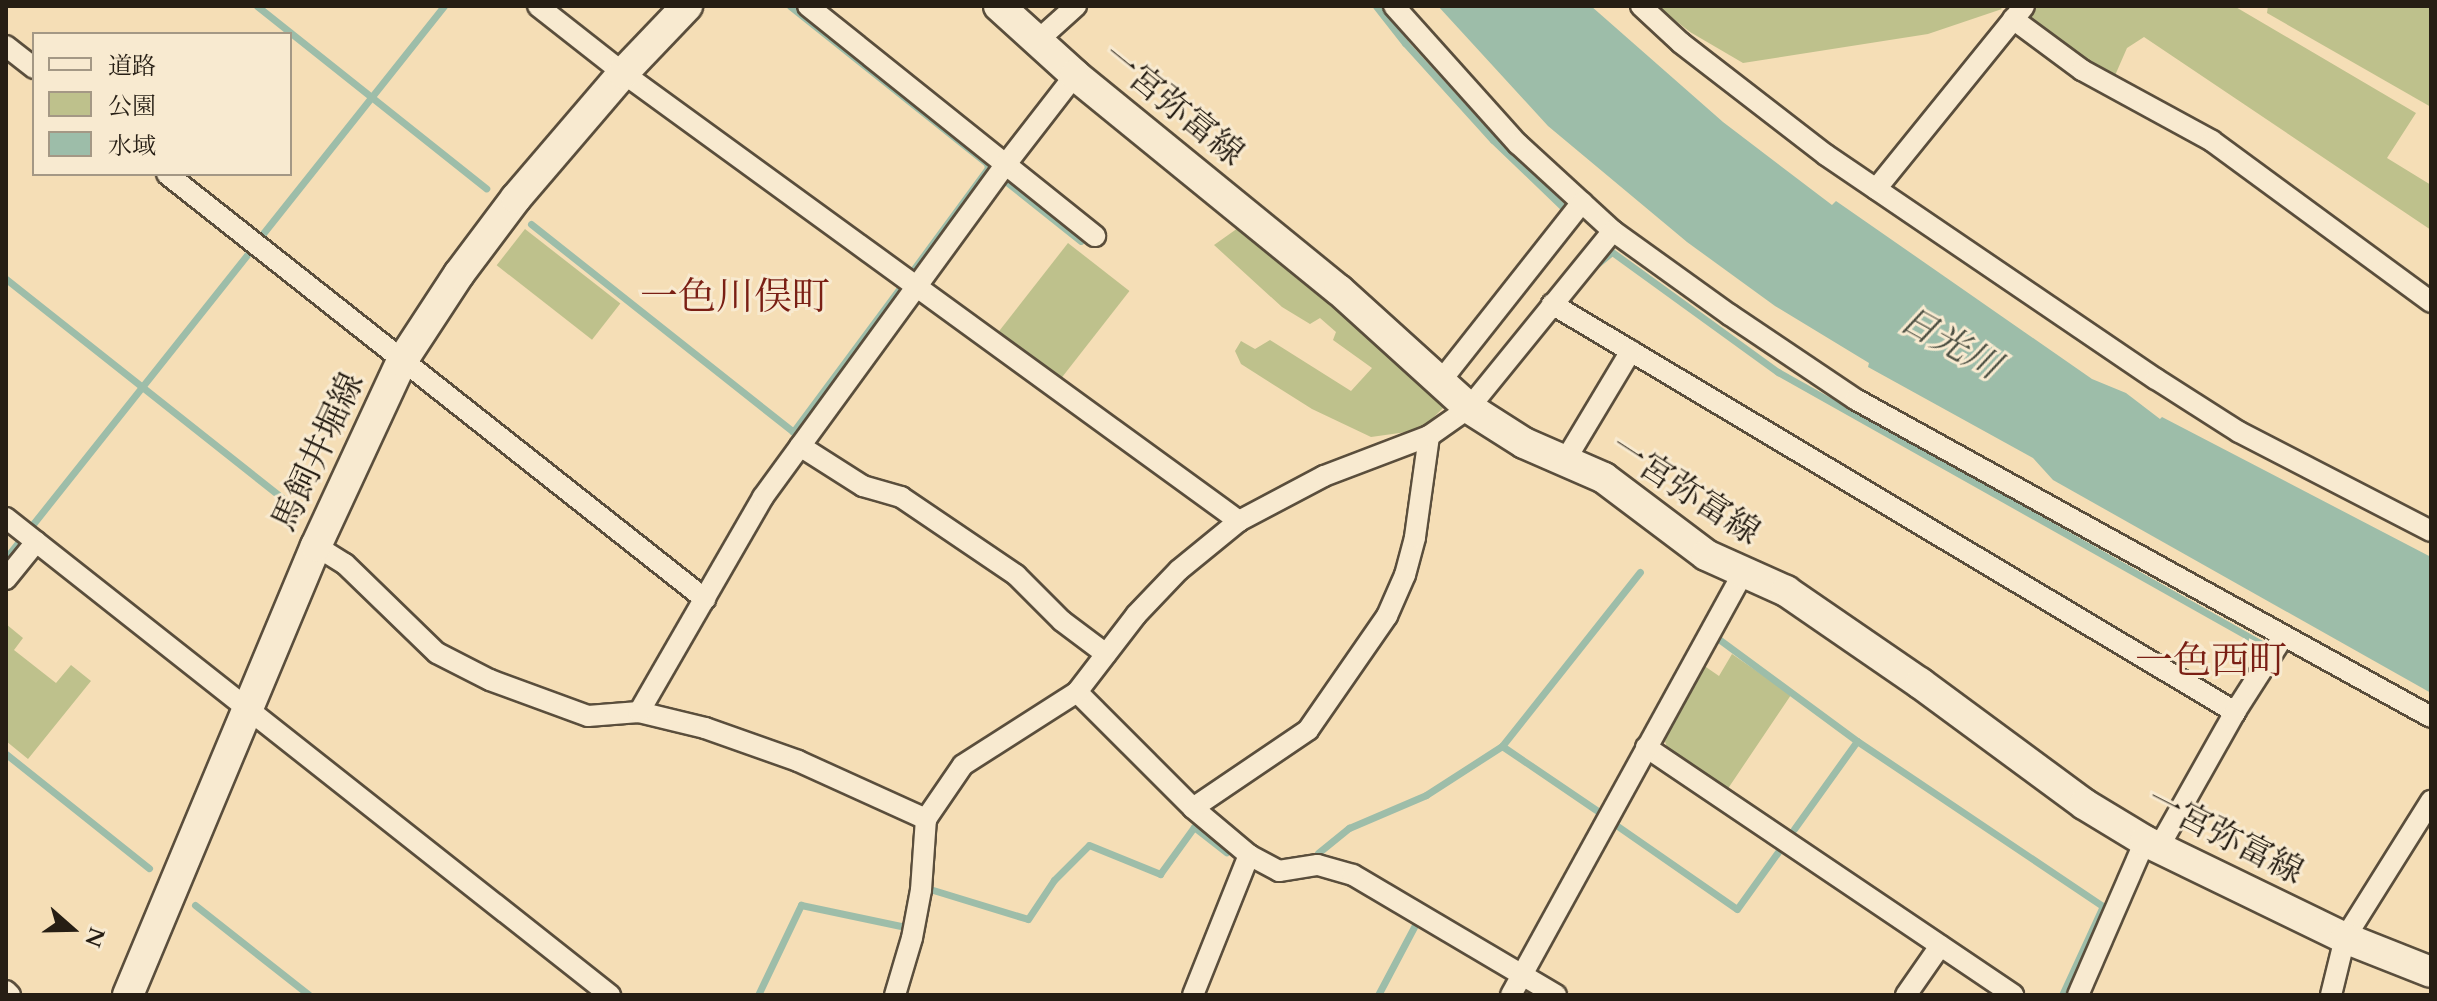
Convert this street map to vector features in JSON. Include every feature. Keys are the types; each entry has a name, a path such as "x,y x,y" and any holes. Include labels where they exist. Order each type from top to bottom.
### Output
{"main road":[{"name":"馬飼井堀線","path":"128,995 316,546 402,361 459,274 516,198 623,73 687,6"},
{"name":"一宮弥富線","path":"999,6 1075,75 1339,290 1469,408 1524,443 1604,478 1706,555 1742,574 1786,591 1920,683 2084,804 2152,844 2345,938 2431,972"}],"street":[{"path":"538,6 623,73 1239,521"},
{"path":"808,6 1095,236"},
{"path":"1036,42 1076,6"},
{"path":"1394,6 1518,144 1613,231 1855,399 2431,717"},
{"path":"1641,6 1681,43 1826,155 2239,432 2431,531"},
{"path":"1876,189 2018,13 2082,70 2212,141 2431,302"},
{"path":"6,46 32,66"},
{"path":"639,712 763,497 1006,164 1075,75"},
{"path":"170,176 705,599"},
{"path":"1440,382 1582,202"},
{"path":"895,995 912,938 921,890 926,819 963,765 1077,692 1179,570 1239,521 1324,476 1429,436 1469,408 1613,231"},
{"path":"1552,304 2235,712"},
{"path":"1566,459 1631,351"},
{"path":"1193,808 1308,730 1387,616 1405,575 1415,537 1429,436"},
{"path":"800,446 863,486 901,497 1016,575 1062,621 1106,654"},
{"path":"6,518 610,995"},
{"path":"6,579 36,542"},
{"path":"316,546 345,564 437,653 490,680 588,716 639,712 705,728 798,761 926,819"},
{"path":"1511,995 1612,816 1646,747 1742,574"},
{"path":"2078,995 2152,844 2283,637"},
{"path":"1077,692 1193,808 1249,855 1279,871 1318,865 1353,875 1556,995"},
{"path":"1646,747 2013,995"},
{"path":"2331,995 2345,938 2431,801"},
{"path":"1193,995 1249,855"},
{"path":"1906,995 1940,946"}],"green space":[{"path":"1657,6 1998,6 2002,9 1928,34 1743,63 1690,32"},
{"path":"2030,6 2234,6 2416,113 2387,158 2431,185 2431,230 2144,37 2127,48 2113,80 2021,18"},
{"path":"2268,6 2431,6 2431,107 2267,13"},
{"path":"1238,228 1286,263 1446,405 1421,430 1371,437 1312,409 1241,364 1235,351 1241,341 1255,349 1270,340 1351,391 1372,368 1333,340 1336,332 1320,318 1310,324 1282,307 1214,245"},
{"path":"525,229 620,303 592,340 497,265"},
{"path":"1068,243 1129,291 1060,380 998,332"},
{"path":"6,624 23,638 14,650 56,683 71,665 91,681 28,759 6,741"},
{"path":"1732,654 1791,695 1727,790 1668,750 1663,736 1703,665 1719,676"}],"water":[{"name":"日光川","path":"1438,6 1591,6 1723,122 1832,205 1836,201 2092,379 2126,393 2160,419 2162,417 2431,557 2431,693 2053,480 2033,458 1868,367 1869,363 1775,306 1687,242 1548,126"}],"waterway":[{"path":"257,6 290,32"},
{"path":"261,236 444,6"},
{"path":"790,6 987,163 988,168 913,270"},
{"path":"1376,6 1405,43 1493,140 1566,210"},
{"path":"292,34 486,188"},
{"path":"1008,183 1081,241"},
{"path":"531,224 793,432 900,288"},
{"path":"33,524 249,252"},
{"path":"1597,264 1612,252 1778,372 2267,647"},
{"path":"6,279 299,511"},
{"path":"6,558 21,539"},
{"path":"1318,853 1349,828 1426,795 1502,746 1640,572"},
{"path":"1720,640 1857,741 2103,906 2062,995"},
{"path":"1794,829 1857,741"},
{"path":"1502,746 1602,814"},
{"path":"6,754 149,868"},
{"path":"1616,825 1737,909 1778,852"},
{"path":"933,890 1028,919 1054,880 1089,845 1160,874 1194,827 1226,852"},
{"path":"195,905 309,995"},
{"path":"758,995 801,905 901,926"},
{"path":"1378,995 1415,925"}],"district":[{"name":"一色川俣町","path":"735,298"},
{"name":"一色西町","path":"2211,662"}]}
